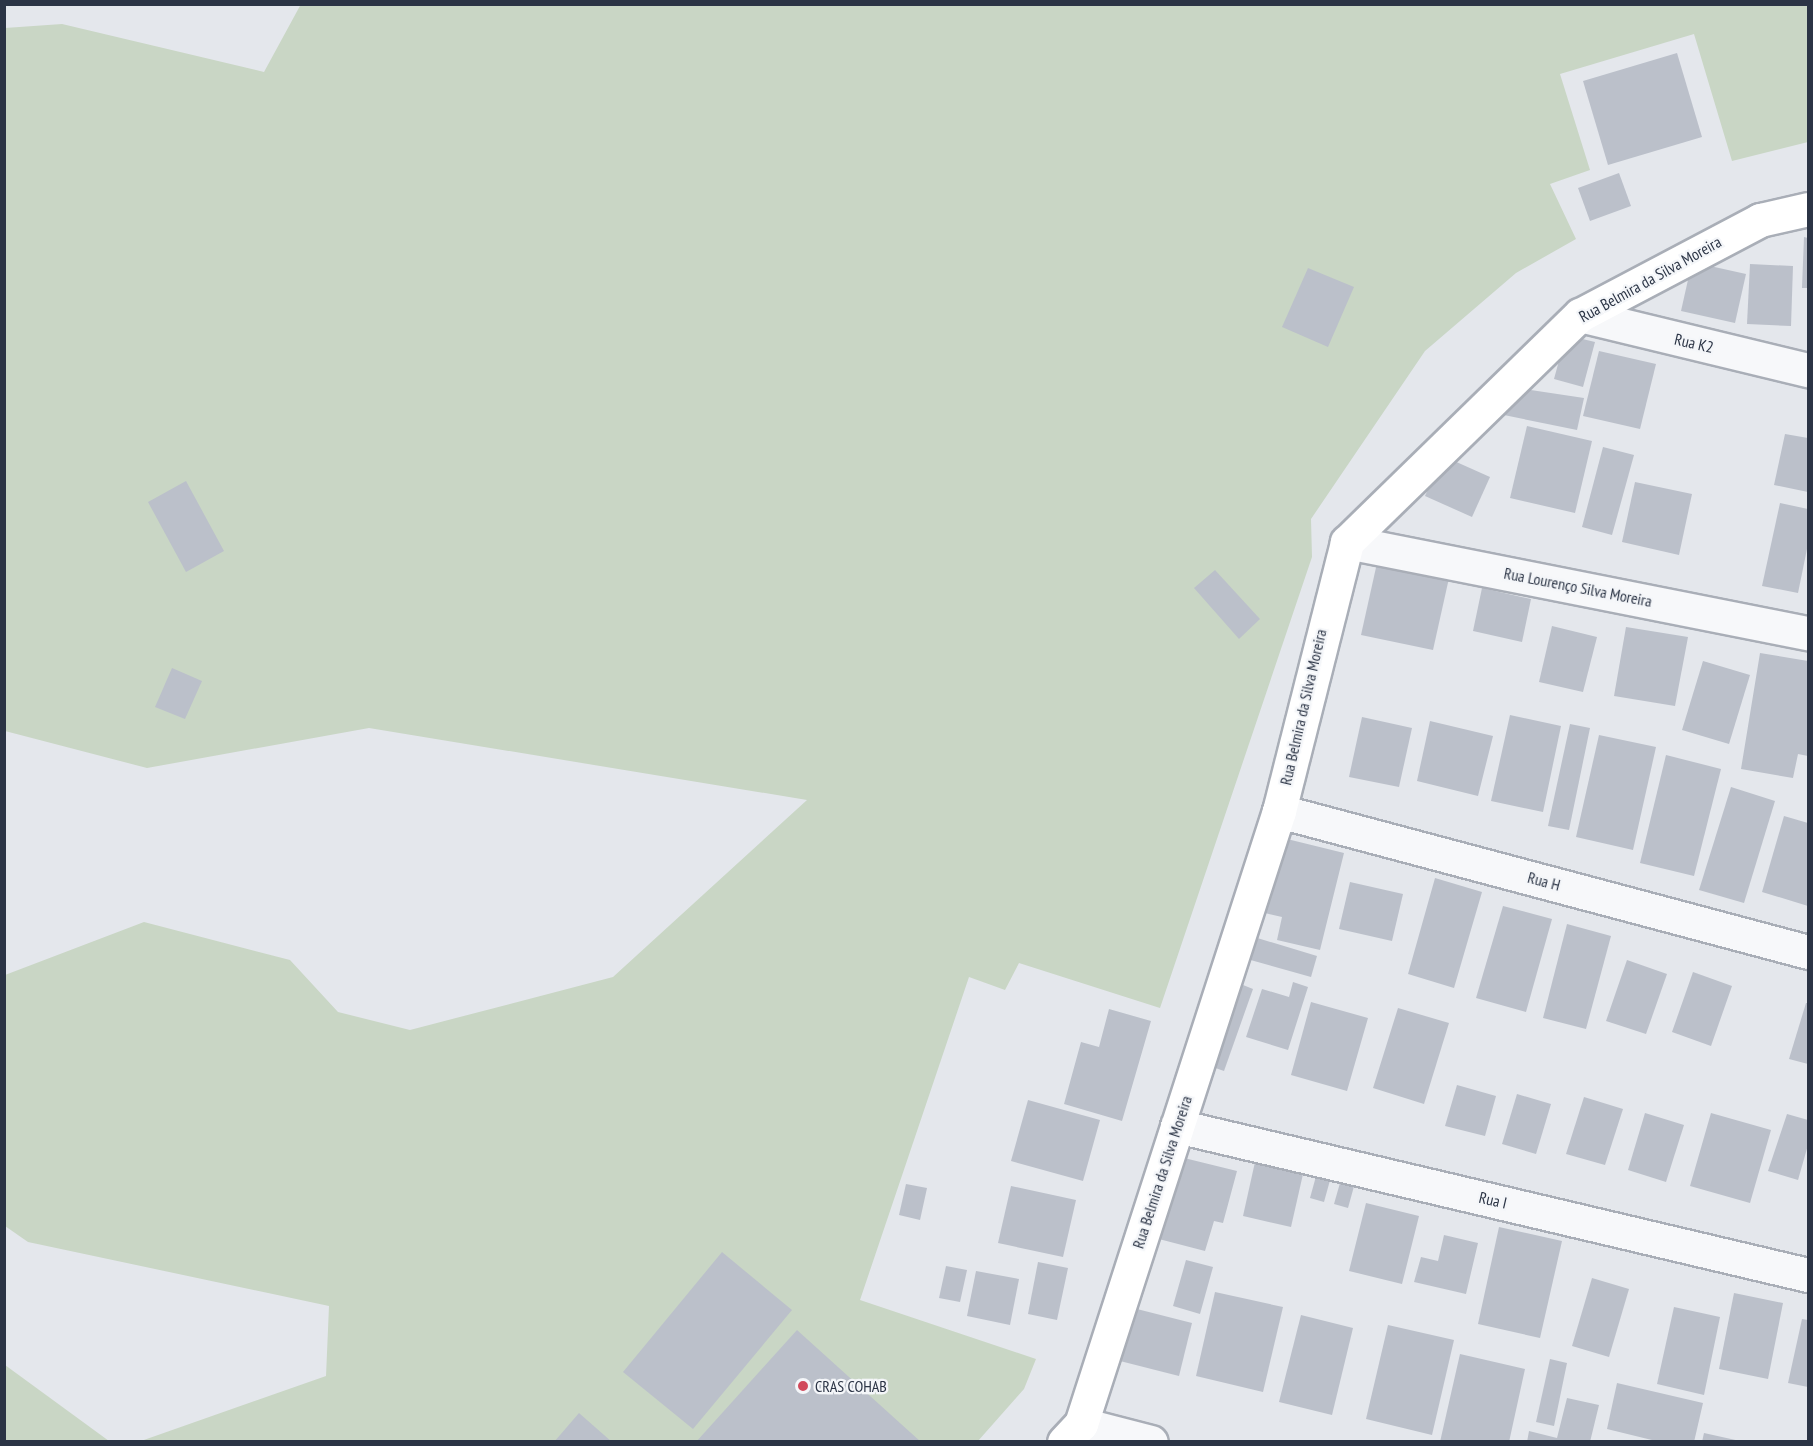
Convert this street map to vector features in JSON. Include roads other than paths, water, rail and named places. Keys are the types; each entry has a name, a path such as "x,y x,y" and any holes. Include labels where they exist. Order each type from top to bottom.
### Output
{"main road":[{"name":"Rua Belmira da Silva Moreira","path":"1072,1433 1177,1126 1279,811 1347,542 1580,315 1760,220 1809,209"}],"street":[{"name":"Rua K2","path":"1580,315 1809,370"},
{"name":"Rua Lourenço Silva Moreira","path":"1347,542 1809,633"},
{"name":"Rua H","path":"1279,811 1809,952"},
{"name":"Rua I","path":"1177,1126 1809,1275"},
{"path":"1072,1433 1151,1442"}],"place":[{"name":"CRAS COHAB","path":"803,1386"}]}
